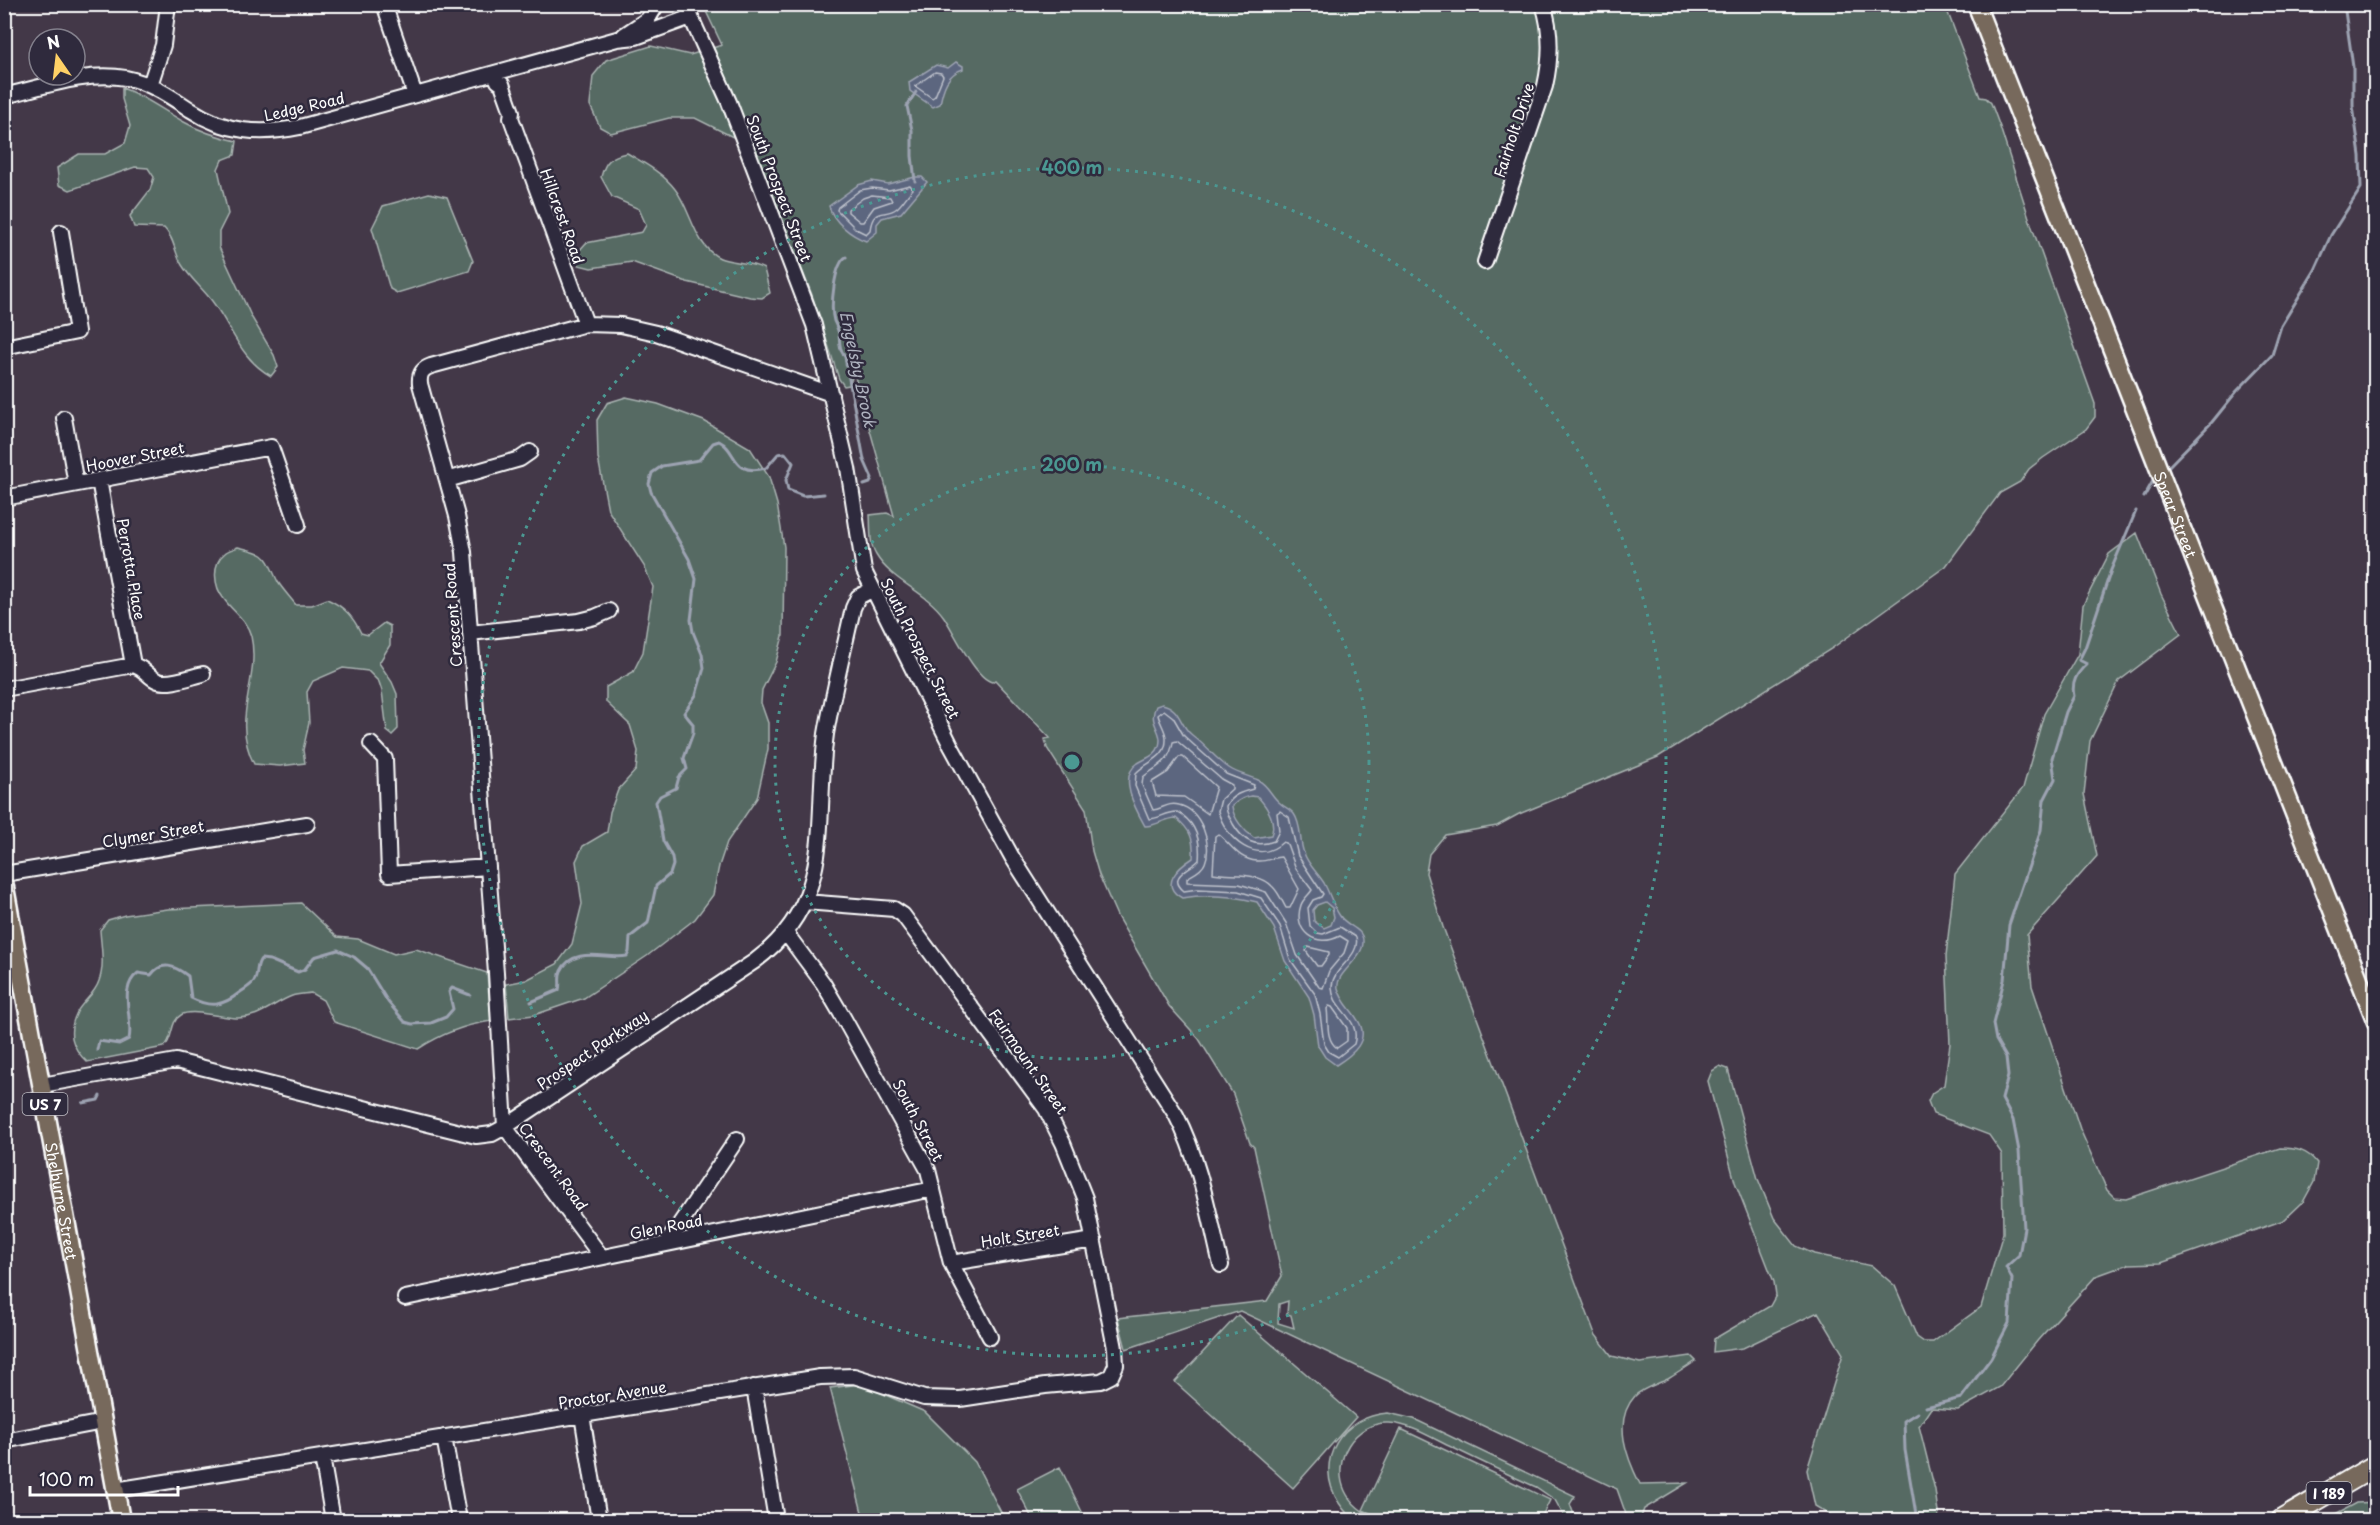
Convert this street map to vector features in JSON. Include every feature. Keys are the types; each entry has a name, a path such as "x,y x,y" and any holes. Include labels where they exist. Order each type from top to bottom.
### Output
{"highway":[{"name":"I 189","path":"2282,1521 2376,1465"}],"main road":[{"name":"Spear Street","path":"1976,4 2376,1022"},
{"name":"Shelburne Street","path":"4,882 121,1521"}],"street":[{"path":"150,85 163,45 168,4"},
{"path":"384,4 415,94"},
{"name":"Ledge Road","path":"617,39 648,19 657,4"},
{"name":"Fairholt Drive","path":"1485,262 1549,69 1549,23 1543,4"},
{"name":"Ledge Road","path":"4,96 91,77 116,77 150,85 216,124 238,131 259,133 300,127 415,94 497,77 617,39 636,37 688,11"},
{"name":"South Prospect Street","path":"688,11 729,102 814,325 848,468 861,562 946,735 1012,857 1176,1115 1187,1136 1221,1265"},
{"name":"Hillcrest Road","path":"497,77 496,86 506,114 511,118 586,324"},
{"path":"4,347 77,332 61,232"},
{"name":"Crescent Road","path":"601,1256 505,1126 463,541 420,384 422,370 586,324 621,324 656,333 831,394"},
{"path":"64,418 76,484"},
{"name":"Hoover Street","path":"4,498 271,447 298,525"},
{"path":"447,480 520,459 530,452"},
{"name":"Perrotta Place","path":"99,480 133,665"},
{"name":"Prospect Parkway","path":"42,1085 176,1062 476,1136 492,1134 755,961 786,933 805,902 816,859 830,712 853,608 858,597 873,589"},
{"path":"470,633 579,621 595,618 609,610"},
{"path":"4,688 133,665 144,668 152,678 164,682 202,674"},
{"path":"371,744 384,759 389,874 488,867"},
{"name":"Clymer Street","path":"4,874 307,824"},
{"name":"Fairmount Street","path":"805,902 894,909 903,915 1046,1109 1063,1143 1085,1198 1115,1348 1116,1365 1111,1376"},
{"name":"South Street","path":"786,933 823,983 920,1154 928,1170 951,1263 990,1337"},
{"path":"666,1243 737,1139"},
{"name":"Glen Road","path":"405,1298 933,1189"},
{"name":"Holt Street","path":"951,1263 1095,1240"},
{"name":"Proctor Avenue","path":"115,1490 820,1377 862,1378 906,1394 937,1400 960,1399 1071,1383 1093,1383 1111,1376"},
{"path":"754,1387 776,1521"},
{"path":"582,1415 599,1521"},
{"path":"4,1441 103,1422"},
{"path":"444,1437 459,1521"},
{"path":"322,1457 333,1521"}],"green space":[{"path":"703,5 1945,5 1980,97 1986,98 1991,103 2000,127 2032,227 2095,404 2095,417 2086,429 2029,469 2020,482 2000,493 1946,566 1831,649 1658,757 1519,814 1497,826 1445,835 1429,854 1426,873 1443,927 1595,1334 1612,1356 1640,1363 1691,1356 1696,1361 1668,1379 1638,1393 1628,1406 1624,1417 1624,1440 1630,1463 1640,1484 1687,1483 1644,1509 1640,1520 1628,1520 1617,1489 1240,1311 1126,1349 1118,1318 1267,1301 1282,1276 1254,1147 1250,1143 1233,1094 1199,1039 1169,1006 1118,918 1099,875 1092,851 1086,809 1047,748 1045,739 1050,738 995,680 992,682 985,679 965,654 937,608 891,572 876,555 871,541 870,515 887,513 894,516 854,373 849,385 844,386 839,379 812,295 756,154 733,137 695,118 669,118 611,133 600,127 590,105 593,76 606,60 651,46 690,55 722,45","holes":["1288,1301 1287,1314 1291,1315 1294,1328 1278,1323 1279,1304"]},
{"path":"122,88 196,128 237,141 235,155 222,160 218,169 228,214 219,232 219,247 252,318 274,355 278,367 271,376 260,369 244,352 212,301 182,265 164,228 134,227 130,216 150,190 154,177 148,168 135,167 70,190 59,185 57,168 79,154 105,154 125,143 130,126 122,99"},
{"path":"627,153 670,183 680,197 704,245 711,252 724,260 764,269 770,293 762,298 750,297 687,282 632,262 591,268 579,265 578,252 586,243 642,232 646,225 639,209 612,197 601,177 604,167 610,160"},
{"path":"429,193 447,197 473,261 469,271 397,293 390,289 372,228 383,206"},
{"path":"626,397 658,404 704,421 750,448 769,477 777,504 784,547 783,636 776,662 762,690 761,703 768,723 768,749 757,798 727,842 713,895 695,919 647,956 584,998 534,1015 509,1018 506,984 526,980 557,964 572,944 582,904 576,861 583,846 607,832 610,812 618,790 636,770 638,751 630,725 606,702 606,687 633,672 643,652 653,587 644,566 608,510 598,458 597,420 607,403"},
{"path":"2137,533 2161,594 2181,634 2119,681 2090,741 2084,794 2097,856 2027,935 2032,986 2080,1129 2107,1190 2115,1198 2126,1199 2280,1148 2301,1151 2317,1163 2314,1182 2303,1202 2284,1220 2161,1263 2129,1264 2096,1276 2038,1340 2000,1387 1958,1410 1931,1408 1919,1426 1935,1490 1939,1520 1839,1520 1815,1506 1807,1470 1843,1354 1818,1312 1743,1348 1713,1352 1714,1339 1770,1306 1776,1295 1774,1282 1735,1182 1708,1081 1712,1071 1720,1066 1728,1069 1758,1179 1774,1218 1796,1246 1814,1254 1872,1266 1895,1286 1917,1337 1924,1342 1933,1342 1981,1307 2003,1233 2002,1154 1989,1135 1933,1114 1928,1101 1932,1093 1944,1085 1950,1044 1946,956 1955,874 2023,788 2044,714 2078,654 2083,605 2109,554"},
{"path":"238,547 265,557 278,582 296,605 312,605 327,599 344,609 361,633 368,635 384,623 390,626 390,645 379,663 397,694 398,729 392,735 387,731 379,682 368,671 343,668 313,681 307,692 309,723 303,750 305,763 280,766 254,764 247,747 245,731 252,668 251,636 243,621 221,594 216,582 216,569 221,558 226,552"},
{"path":"301,903 337,937 358,939 394,954 416,949 487,973 491,1021 453,1031 418,1049 334,1022 323,1000 311,993 292,996 244,1018 186,1013 177,1018 164,1047 87,1062 77,1051 72,1039 72,1026 77,1012 95,990 99,981 102,962 100,930 108,920 125,915 168,909"},
{"path":"1238,1315 1356,1417 1293,1488 1175,1382"},
{"path":"860,1384 925,1412 975,1462 1005,1520 864,1520 830,1388"},
{"path":"1388,1413 1414,1419 1575,1496 1570,1504 1576,1520 1566,1520 1555,1500 1536,1487 1420,1432 1389,1423 1376,1424 1365,1429 1349,1445 1344,1456 1341,1479 1345,1491 1359,1509 1379,1520 1358,1521 1353,1519 1346,1513 1331,1487 1329,1472 1331,1457 1336,1443 1357,1422"},
{"path":"1401,1429 1550,1500 1540,1520 1386,1520 1363,1510"},
{"path":"1060,1467 1086,1520 1033,1520 1017,1489"},
{"path":"2375,1502 2375,1520 2324,1520 2356,1503"}],"water":[{"path":"956,62 963,66 963,69 949,78 940,104 933,107 910,91 909,82 936,65 948,68"},
{"path":"922,177 927,182 901,213 882,218 877,224 877,232 866,241 844,228 831,212 829,206 858,185 872,181 888,184"},
{"path":"1162,704 1173,709 1188,731 1220,760 1232,770 1262,782 1277,800 1293,813 1297,818 1302,848 1308,861 1324,883 1340,916 1360,933 1363,941 1362,948 1338,982 1338,988 1361,1027 1361,1040 1354,1052 1336,1065 1325,1057 1318,1046 1309,997 1285,961 1274,928 1257,902 1220,896 1182,898 1172,888 1173,876 1193,858 1190,836 1176,818 1145,826 1133,803 1129,785 1132,769 1158,749 1160,740 1153,718 1156,706","holes":["1251,796 1258,797 1270,814 1273,825 1271,835 1254,838 1234,815 1232,806 1241,799","1325,902 1332,908 1334,917 1331,925 1324,928 1314,921 1313,910 1317,905"]}],"waterway":[{"path":"2168,467 2272,355 2281,326 2315,270 2331,235 2361,188 2360,156 2353,106 2353,67 2344,4"},
{"path":"915,181 912,130 907,106 916,92"},
{"name":"Engelsby Brook","path":"846,257 838,268 833,296 833,315 845,357 864,460 872,478 870,483 864,485"},
{"name":"Engelsby Brook","path":"531,1002 559,990 561,971 574,958 591,955 627,956 630,937 648,923 656,886 670,874 673,865 672,857 663,841 656,802 660,796 676,788 679,777 687,769 684,758 693,733 693,724 684,713 696,695 704,668 691,620 696,579 689,559 651,492 649,484 652,473 662,466 699,460 713,443 719,441 725,445 736,461 747,469 766,468 778,454 785,453 793,463 786,480 788,490 803,496 824,494"},
{"path":"2144,497 2153,481"},
{"path":"1926,1407 1961,1398 1991,1358 2009,1323 2012,1279 2006,1267 2019,1255 2024,1228 2019,1151 2013,1120 2002,1099 2008,1076 2006,1057 1996,1040 1993,1024 2004,980 2009,925 2041,830 2044,800 2055,779 2052,758 2066,712 2074,696 2073,686 2080,671 2087,664 2079,660 2111,570 2136,511"},
{"name":"Engelsby Brook","path":"97,1050 99,1041 119,1044 129,1039 128,987 138,973 151,975 155,970 164,966 173,967 188,976 191,998 204,1003 216,1004 227,1001 251,985 261,959 270,960 298,972 305,969 314,957 338,950 354,957 367,968 388,1002 405,1022 412,1024 431,1023 446,1017 453,1009 449,992 452,988 470,995"},
{"path":"83,1103 98,1100 100,1096"},
{"path":"1917,1413 1904,1421 1905,1450 1917,1520"}]}
